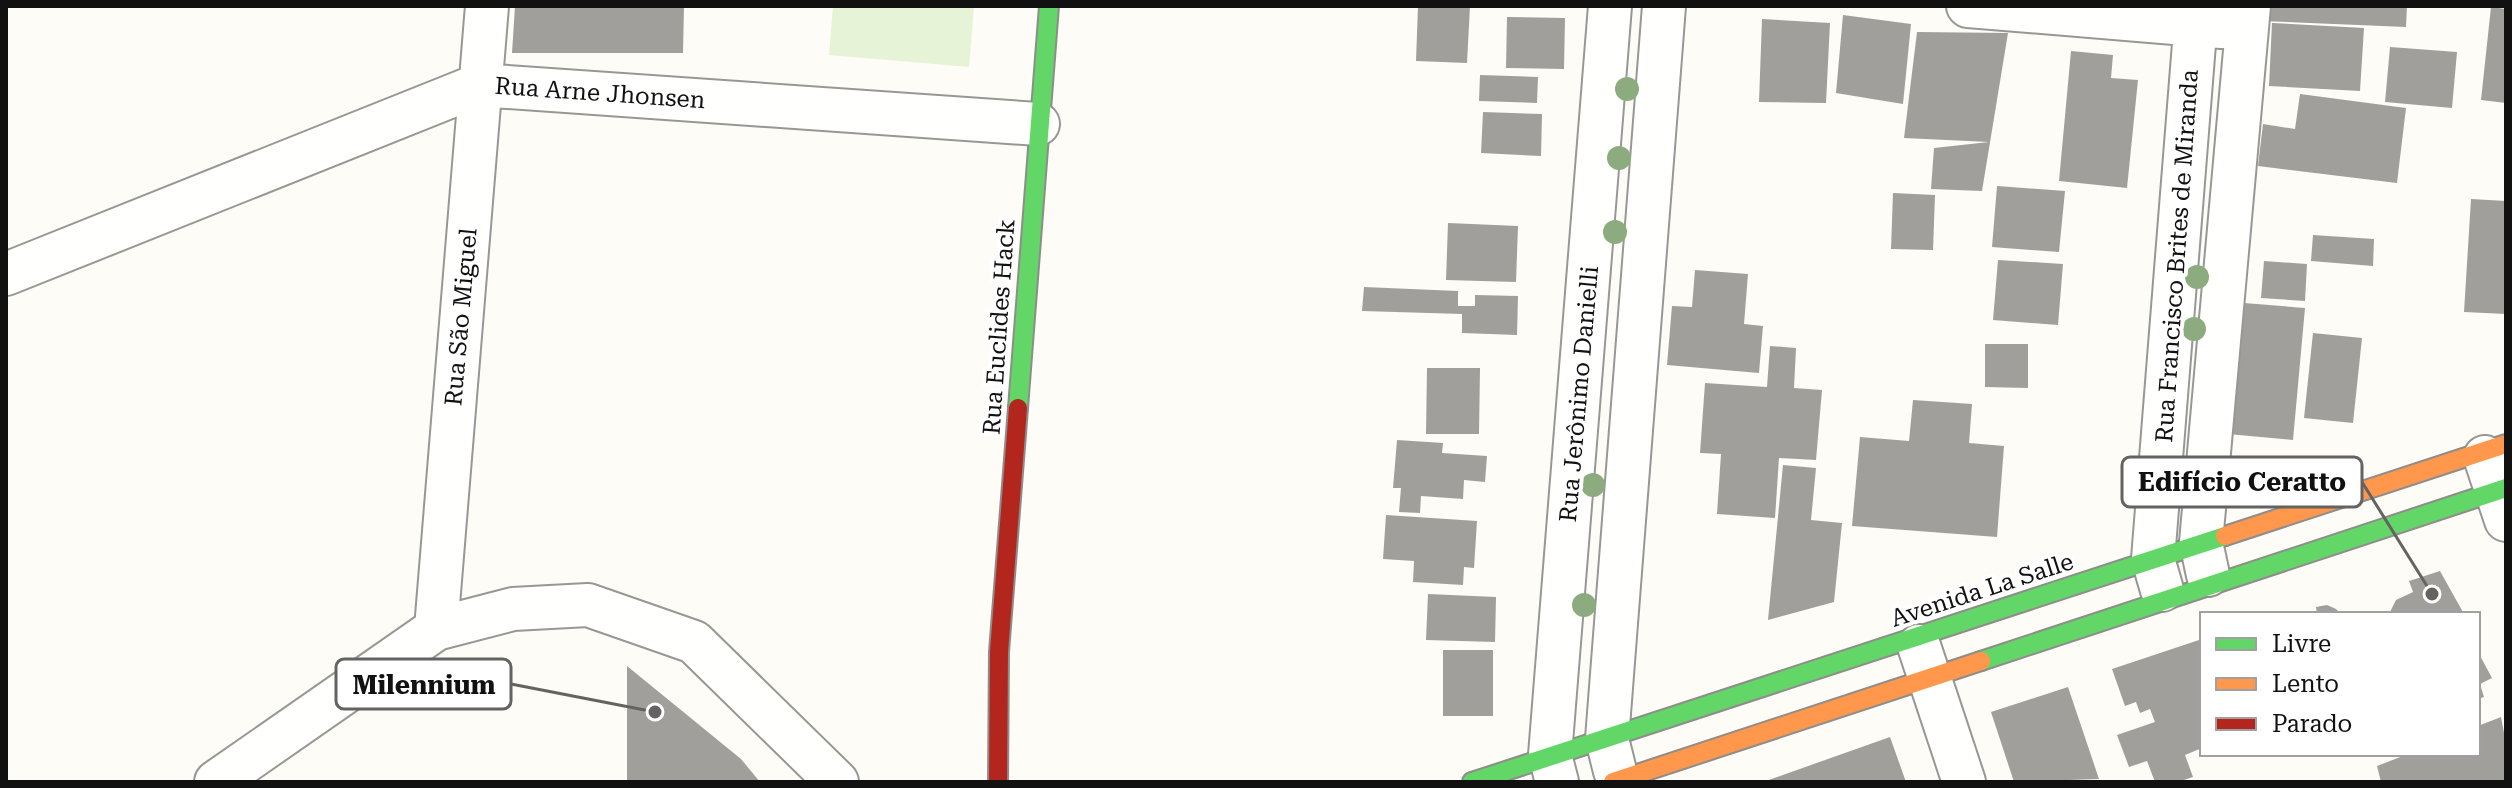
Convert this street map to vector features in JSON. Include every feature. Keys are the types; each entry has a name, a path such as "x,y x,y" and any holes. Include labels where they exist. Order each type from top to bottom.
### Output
{"main road":[{"name":"Rua Euclides Hack","path":"998,782 999,652 1049,6"},
{"name":"Avenida La Salle","path":"1472,782 1554,768 1607,739 2495,448"},
{"path":"1616,781 2210,584 2503,500"},
{"name":"Rua Euclides Hack","path":"978,738 999,652"}],"street":[{"name":"Rua São Miguel","path":"436,629 487,6"},
{"name":"Rua Jerônimo Danielli","path":"1554,768 1576,435 1610,6"},
{"path":"1616,781 1607,739 1664,6"},
{"path":"1968,6 2248,18"},
{"name":"Rua Francisco Brites de Miranda","path":"2164,600 2153,559 2196,15"},
{"name":"Rua Francisco Brites de Miranda","path":"2210,584 2201,542 2248,18"},
{"name":"Rua Arne Jhonsen","path":"6,274 479,85 1038,124"},
{"path":"1595,196 1649,197"},
{"path":"2180,220 2229,224"},
{"path":"2169,360 2216,363"},
{"path":"1576,435 1630,437"},
{"path":"2495,448 2503,500"},
{"path":"216,782 436,629 513,609 588,605 694,642 837,782"},
{"path":"1916,636 1964,782"}],"green space":[{"path":"833,6 974,6 969,67 829,55"}],"building":[{"path":"515,6 684,6 683,53 512,53"},
{"path":"1418,6 1470,6 1467,63 1416,61"},
{"path":"2264,6 2407,6 2406,27 2263,21"},
{"path":"2491,7 2506,9 2506,103 2481,100"},
{"path":"1843,15 1911,24 1903,104 1836,93"},
{"path":"1507,17 1565,18 1564,69 1506,68"},
{"path":"1762,19 1830,23 1826,103 1759,102"},
{"path":"2272,23 2364,28 2360,91 2269,86"},
{"path":"1917,32 2008,33 1982,191 1931,189 1934,148 1989,142 1904,138"},
{"path":"2390,47 2457,52 2452,108 2385,102"},
{"path":"2071,51 2113,55 2111,78 2138,80 2127,188 2059,181"},
{"path":"1480,75 1538,77 1537,103 1479,101"},
{"path":"2300,94 2406,108 2397,183 2258,166 2263,124 2295,129"},
{"path":"1483,112 1542,114 1541,156 1481,153"},
{"path":"1997,186 2065,191 2059,252 1992,247"},
{"path":"1893,193 1935,195 1933,250 1891,249"},
{"path":"2471,199 2506,201 2506,314 2464,312"},
{"path":"1448,223 1518,226 1516,282 1446,280"},
{"path":"2313,235 2374,239 2373,266 2311,261"},
{"path":"1998,260 2063,264 2058,325 1993,320"},
{"path":"2264,261 2307,264 2305,301 2261,298"},
{"path":"1695,270 1748,274 1744,324 1763,326 1759,373 1667,365 1672,306 1692,307"},
{"path":"1364,287 1458,291 1458,306 1475,306 1475,295 1518,296 1517,335 1462,333 1462,314 1362,311"},
{"path":"2241,296 2244,303 2305,308 2293,440 2228,434"},
{"path":"2313,333 2362,338 2353,423 2304,418"},
{"path":"1985,344 2028,344 2028,388 1985,387"},
{"path":"1770,346 1796,348 1794,388 1822,390 1816,460 1779,458 1775,518 1717,514 1721,454 1700,453 1705,383 1767,387"},
{"path":"1427,368 1480,368 1479,434 1426,434"},
{"path":"1913,400 1972,404 1969,443 2004,446 1997,537 1852,526 1860,437 1909,441"},
{"path":"1397,440 1443,443 1442,453 1487,456 1485,482 1464,480 1463,499 1421,496 1420,513 1399,512 1401,488 1393,488"},
{"path":"1783,465 1816,468 1811,520 1842,523 1834,602 1768,620"},
{"path":"1386,515 1477,521 1474,568 1464,567 1463,585 1413,582 1414,561 1383,559"},
{"path":"2440,571 2463,612 2390,612 2396,600 2413,592 2409,581"},
{"path":"1428,594 1496,597 1495,642 1426,640"},
{"path":"2327,605 2339,612 2317,612 2316,607"},
{"path":"2200,640 2200,749 2185,755 2193,777 2178,782 2155,782 2147,761 2129,767 2117,735 2155,722 2150,709 2140,713 2136,702 2125,706 2112,669"},
{"path":"1443,650 1493,650 1493,716 1443,716"},
{"path":"2480,656 2492,678 2480,684"},
{"path":"627,666 741,759 760,782 627,782"},
{"path":"2068,687 2099,779 2014,782 1991,712"},
{"path":"2501,717 2506,743 2506,782 2381,782 2377,766 2403,756 2480,756 2480,725"},
{"path":"1890,737 1906,782 1763,782"}],"traffic: fast":[{"path":"1018,408 1049,6"},
{"path":"1981,661 2506,488"},
{"path":"1472,782 2225,536"}],"traffic: slow":[{"path":"2225,536 2506,444"},
{"path":"1613,782 1981,661"}],"traffic: jam":[{"path":"998,782 999,652 1018,408"}],"place":[{"name":"Edifício Ceratto","path":"2432,594"},
{"name":"Milennium","path":"655,712"}]}
